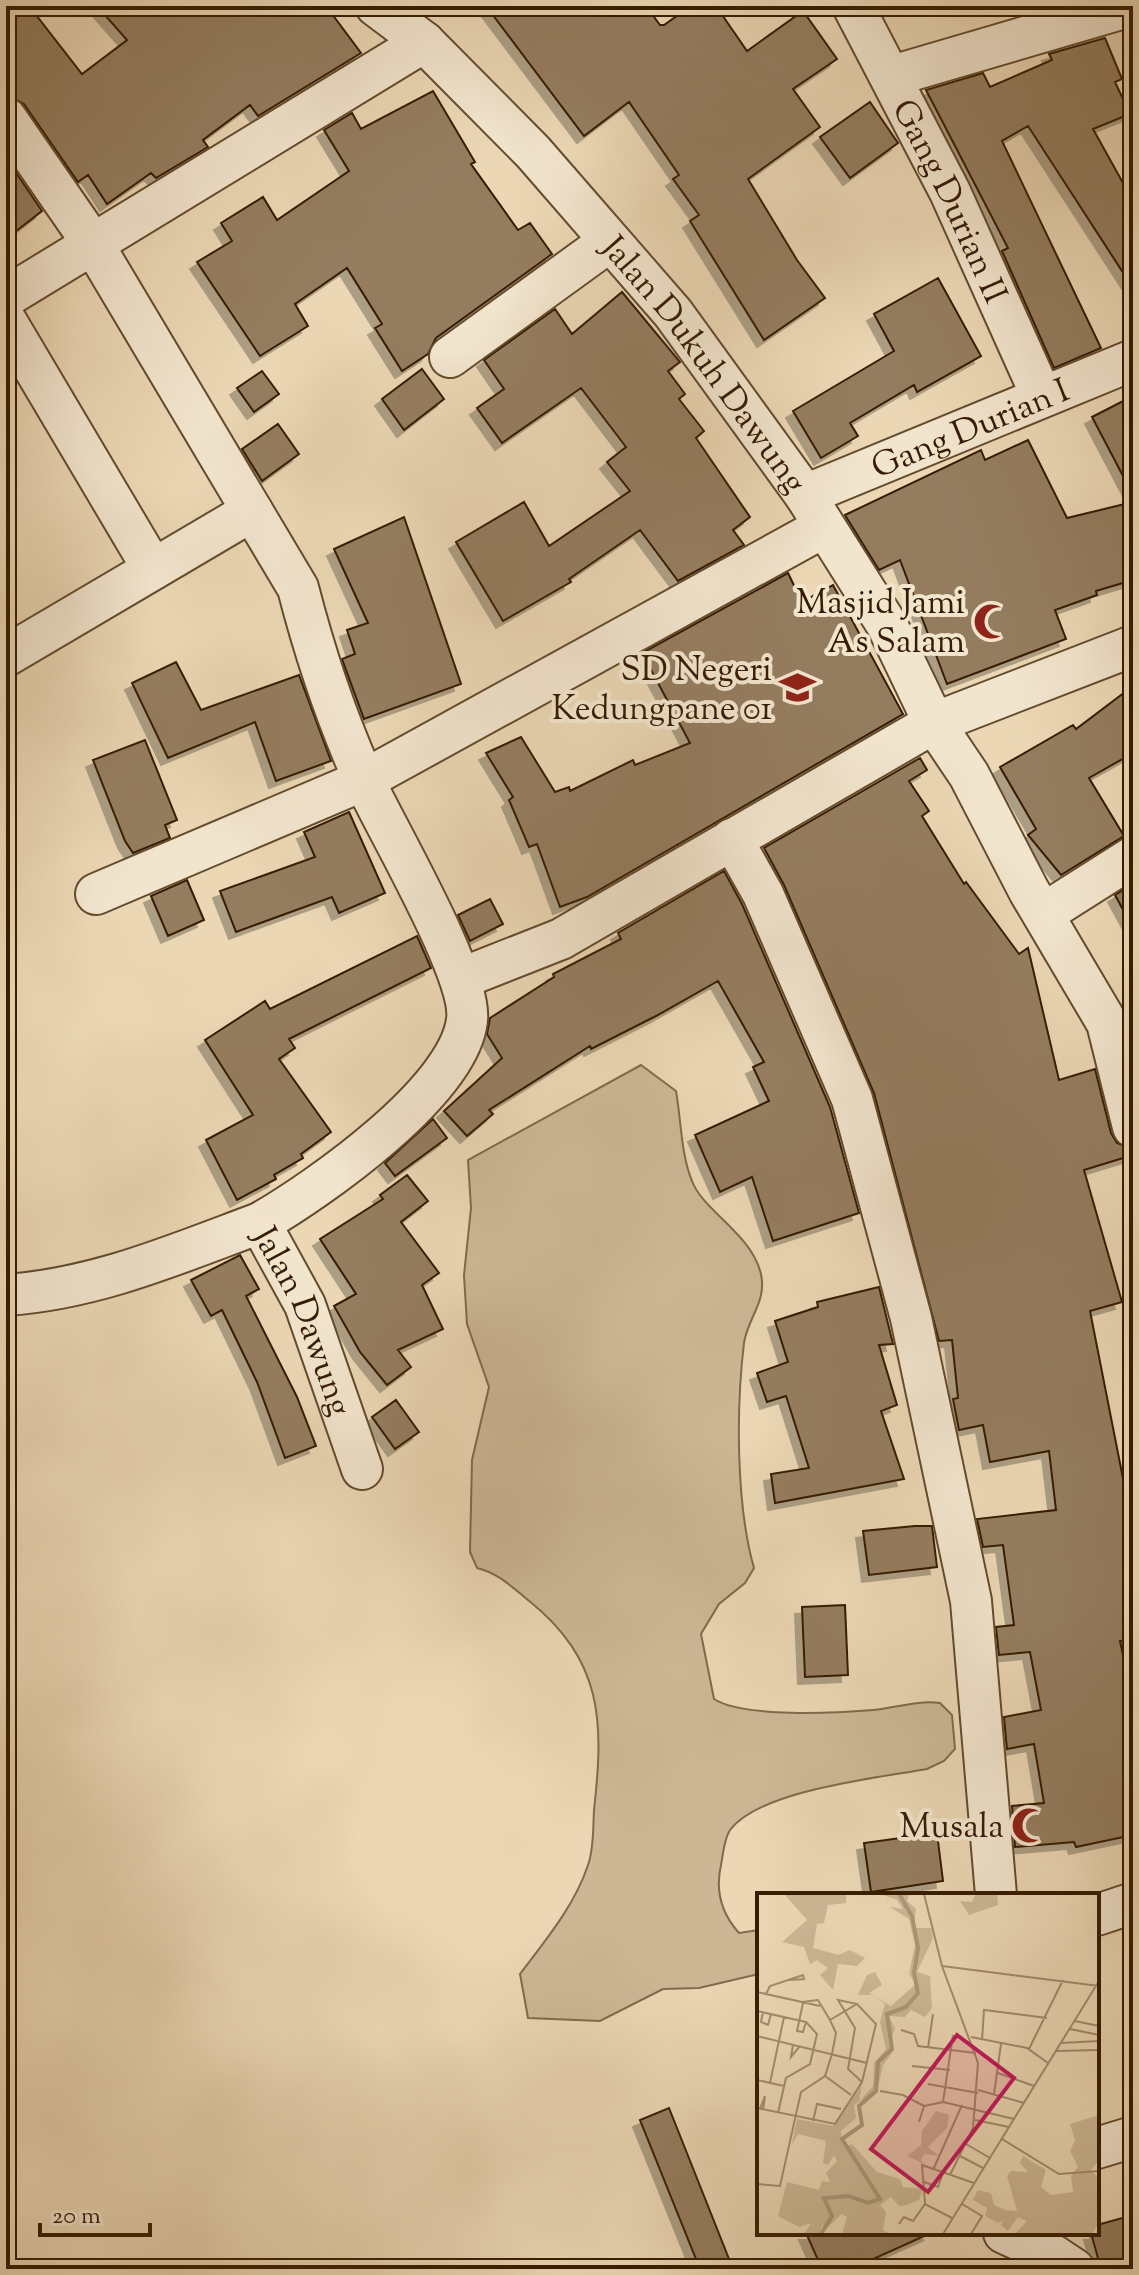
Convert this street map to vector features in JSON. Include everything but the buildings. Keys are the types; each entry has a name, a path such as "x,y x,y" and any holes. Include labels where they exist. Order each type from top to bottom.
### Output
{"street":[{"name":"Jalan Dukuh Dawung","path":"376,6 424,42 533,152 673,313 814,511 887,625 934,723 969,775 1043,914 1107,1023 1133,1127"},
{"name":"Gang Durian II","path":"853,6 950,192 1042,397"},
{"path":"892,76 1131,6"},
{"path":"6,297 424,42"},
{"path":"6,118 93,244 298,588 313,646 364,780 462,978 561,939 934,723 1133,646"},
{"path":"450,357 610,241"},
{"path":"6,321 153,569"},
{"name":"Gang Durian I","path":"364,780 814,511 1042,397 1133,360"},
{"path":"6,656 252,511"},
{"path":"96,894 364,780"},
{"path":"732,839 763,894 852,1099 911,1318 971,1601 996,1893"},
{"path":"1043,914 1133,857"},
{"name":"Jalan Dawung","path":"362,1469 305,1305 260,1223 360,1154 429,1089 453,1058 468,1019 462,978"},
{"path":"6,1295 38,1293 120,1276 260,1223"},
{"path":"1099,1914 1133,1903"},
{"path":"1099,2147 1133,2137"},
{"path":"1008,2235 1053,2255 1074,2269"}],"shaded area":[{"path":"641,1065 676,1091 683,1148 692,1181 706,1202 748,1246 756,1259 762,1284 744,1343 740,1397 741,1487 754,1568 745,1583 719,1604 701,1634 714,1699 746,1709 791,1713 857,1711 940,1703 952,1715 955,1749 944,1761 927,1769 793,1795 745,1816 730,1830 719,1875 721,1901 739,1933 757,1930 757,1974 699,1988 663,1989 600,2021 528,2018 520,1974 567,1908 590,1859 597,1778 597,1720 593,1694 571,1646 553,1623 516,1590 498,1577 477,1568 470,1552 472,1460 489,1387 467,1324 464,1275 471,1208 468,1160"}],"place":[{"name":"Masjid Jami As Salam","path":"991,621"},
{"name":"SD Negeri Kedungpane 01","path":"798,688"},
{"name":"Musala","path":"1030,1825"}]}
